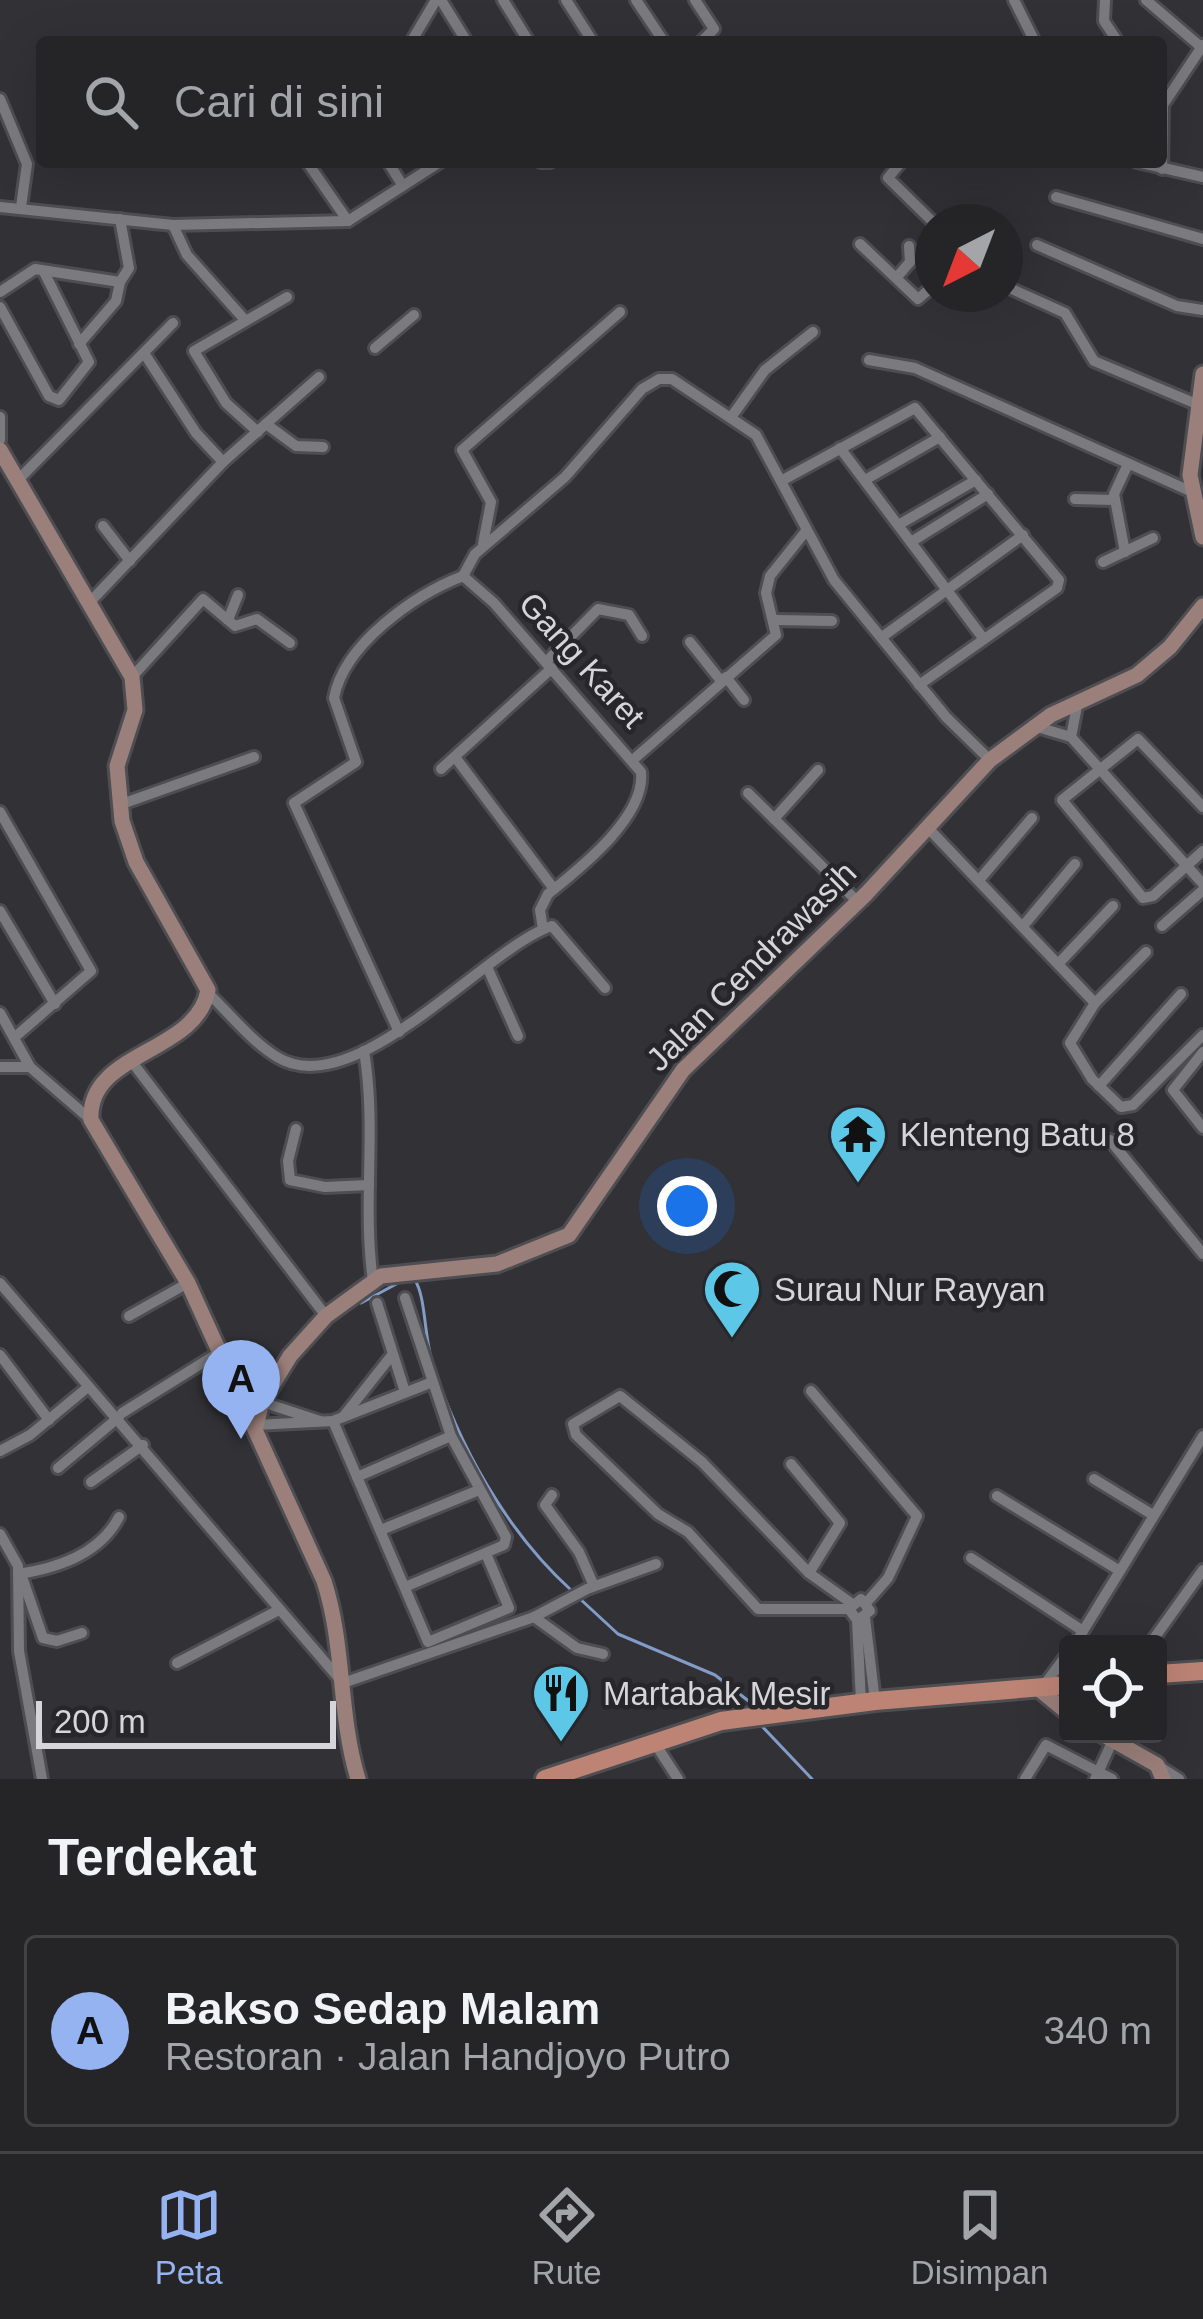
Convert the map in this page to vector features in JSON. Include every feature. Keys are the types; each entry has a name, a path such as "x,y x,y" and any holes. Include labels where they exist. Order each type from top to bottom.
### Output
{"main road":[{"path":"1167,1673 1203,1671"},
{"path":"545,1779 721,1721 868,1701 1059,1687"}],"street":[{"path":"415,36 439,0 463,36"},
{"path":"503,0 525,36"},
{"path":"566,0 589,36"},
{"path":"635,0 660,36"},
{"path":"695,0 714,29 707,36"},
{"path":"1014,0 1032,36"},
{"path":"1105,0 1103,21 1114,36"},
{"path":"1147,0 1202,46 1167,82"},
{"path":"0,99 27,149 21,207"},
{"path":"311,168 348,221"},
{"path":"392,168 404,186"},
{"path":"0,207 173,225 348,221 404,186 419,168"},
{"path":"896,168 888,178 915,204"},
{"path":"1159,168 1203,177"},
{"path":"1056,197 1203,239"},
{"path":"79,344 116,301 129,268 120,219"},
{"path":"173,225 187,255 244,319"},
{"path":"860,244 915,296"},
{"path":"1037,245 1177,306 1203,310"},
{"path":"897,278 910,262 908,246"},
{"path":"0,307 55,400 89,362 44,272"},
{"path":"0,292 23,273 120,282"},
{"path":"1023,294 1069,316 1094,361 1199,405"},
{"path":"287,297 194,351 226,404 296,446 323,446"},
{"path":"482,547 490,502 462,450 620,312"},
{"path":"375,348 414,315"},
{"path":"20,478 173,323"},
{"path":"732,416 755,381 813,332"},
{"path":"144,352 184,416 223,463"},
{"path":"869,360 915,368 1197,491"},
{"path":"1203,374 1197,491 1203,537"},
{"path":"91,601 223,463 319,377"},
{"path":"399,1032 293,809 298,800 356,762 335,692 359,648 427,595 463,576 482,547 556,486 651,382 672,379 756,435 830,575 920,685 990,760"},
{"path":"781,481 914,408 1060,584 920,685"},
{"path":"0,417 0,440"},
{"path":"866,480 940,437"},
{"path":"840,448 982,638"},
{"path":"0,450 132,677 135,710 117,766 119,805 136,862 208,994 279,1058 319,1063 364,1051 399,1032 548,928"},
{"path":"1125,551 1114,500 1128,464"},
{"path":"900,524 976,480"},
{"path":"911,542 988,494"},
{"path":"1075,500 1114,500"},
{"path":"103,526 130,561"},
{"path":"634,759 776,635 766,593 770,576 806,531"},
{"path":"882,638 1023,535"},
{"path":"1103,562 1153,538"},
{"name":"Gang Karet","path":"463,576 634,759 642,786 590,856 554,889"},
{"path":"228,620 238,595"},
{"path":"132,677 203,599 237,626 257,619 290,643"},
{"name":"Jalan Cendrawasih","path":"255,1430 262,1402 290,1356 326,1316 373,1281 394,1271 496,1264 569,1235 683,1070 858,902 990,760 1034,726 1137,675 1170,647 1203,606"},
{"path":"441,769 598,609 629,615 642,636"},
{"path":"776,620 832,621"},
{"path":"690,642 744,700"},
{"path":"1071,737 1077,706"},
{"path":"1034,726 1071,737 1203,887 1162,926"},
{"path":"1203,807 1138,739 1066,795 1063,805 1143,898 1153,896 1203,851"},
{"path":"119,805 254,757"},
{"path":"454,758 554,889 542,904 548,928 605,988"},
{"path":"774,819 818,770"},
{"path":"748,793 858,902"},
{"path":"0,812 91,971 14,1036"},
{"path":"980,879 1032,818"},
{"path":"928,828 1095,1004"},
{"path":"1023,926 1075,864"},
{"path":"1059,963 1112,906"},
{"path":"0,911 55,1004"},
{"path":"1146,952 1070,1036 1072,1049 1099,1086 1126,1108 1203,1035"},
{"path":"488,969 518,1036"},
{"path":"91,1120 96,1093 132,1061 192,1026 208,994"},
{"path":"1099,1086 1181,994"},
{"path":"0,1013 30,1067 91,1120 188,1283 324,1580 338,1626 346,1738 358,1779"},
{"path":"364,1051 374,1141 369,1185 373,1281"},
{"path":"1203,1052 1173,1090 1203,1128"},
{"path":"132,1061 326,1316"},
{"path":"0,1067 30,1067"},
{"path":"296,1129 288,1161 290,1180 326,1187 369,1185"},
{"path":"1110,1140 1203,1254"},
{"path":"0,1283 88,1387 120,1415 277,1611 343,1683"},
{"path":"129,1316 188,1283"},
{"path":"405,1298 451,1436 506,1537 487,1556 405,1587"},
{"path":"377,1303 405,1392"},
{"path":"58,1468 120,1415 220,1352"},
{"path":"333,1420 392,1354"},
{"path":"0,1355 49,1420"},
{"path":"255,1430 333,1420 430,1383"},
{"path":"2,1446 49,1420 88,1387"},
{"path":"811,1391 917,1516 888,1578 867,1602 861,1619 868,1701"},
{"path":"861,1619 850,1606 809,1574 696,1456 620,1396 573,1424 576,1435 658,1514 688,1532 748,1603 776,1612 850,1606 867,1602"},
{"path":"262,1402 333,1420"},
{"path":"333,1420 422,1636 435,1640 509,1608 487,1556"},
{"path":"357,1477 451,1436"},
{"path":"1081,1635 1203,1436"},
{"path":"91,1482 143,1445"},
{"path":"791,1464 840,1523 809,1574"},
{"path":"1094,1479 1153,1515"},
{"path":"380,1531 479,1490"},
{"path":"552,1495 545,1505 579,1552 594,1586"},
{"path":"998,1496 1120,1571"},
{"path":"20,1574 51,1568 106,1541 119,1517"},
{"path":"0,1534 43,1638 57,1641 82,1633"},
{"path":"971,1558 1083,1631"},
{"path":"343,1683 534,1617 594,1586 656,1564"},
{"path":"1156,1635 1203,1570"},
{"path":"20,1574 19,1651 43,1779"},
{"path":"177,1663 277,1611"},
{"path":"534,1617 577,1648 603,1654"},
{"path":"1059,1665 1040,1690 1059,1706"},
{"path":"652,1740 678,1779"},
{"path":"1097,1775 1106,1743"},
{"path":"1117,1743 1179,1779"},
{"path":"1025,1779 1046,1745 1112,1779"}],"waterway":[{"path":"415,1280 432,1361 470,1455 505,1514 571,1590"},
{"path":"356,1299 361,1303 400,1282"},
{"path":"578,1597 618,1634 715,1675 755,1706"},
{"path":"758,1722 812,1779"}],"place":[{"name":"Klenteng Batu 8","path":"858,1185"},
{"name":"Surau Nur Rayyan","path":"732,1340"},
{"name":"Bakso Sedap Malam","path":"241,1439"},
{"name":"Martabak Mesir","path":"561,1744"}]}
